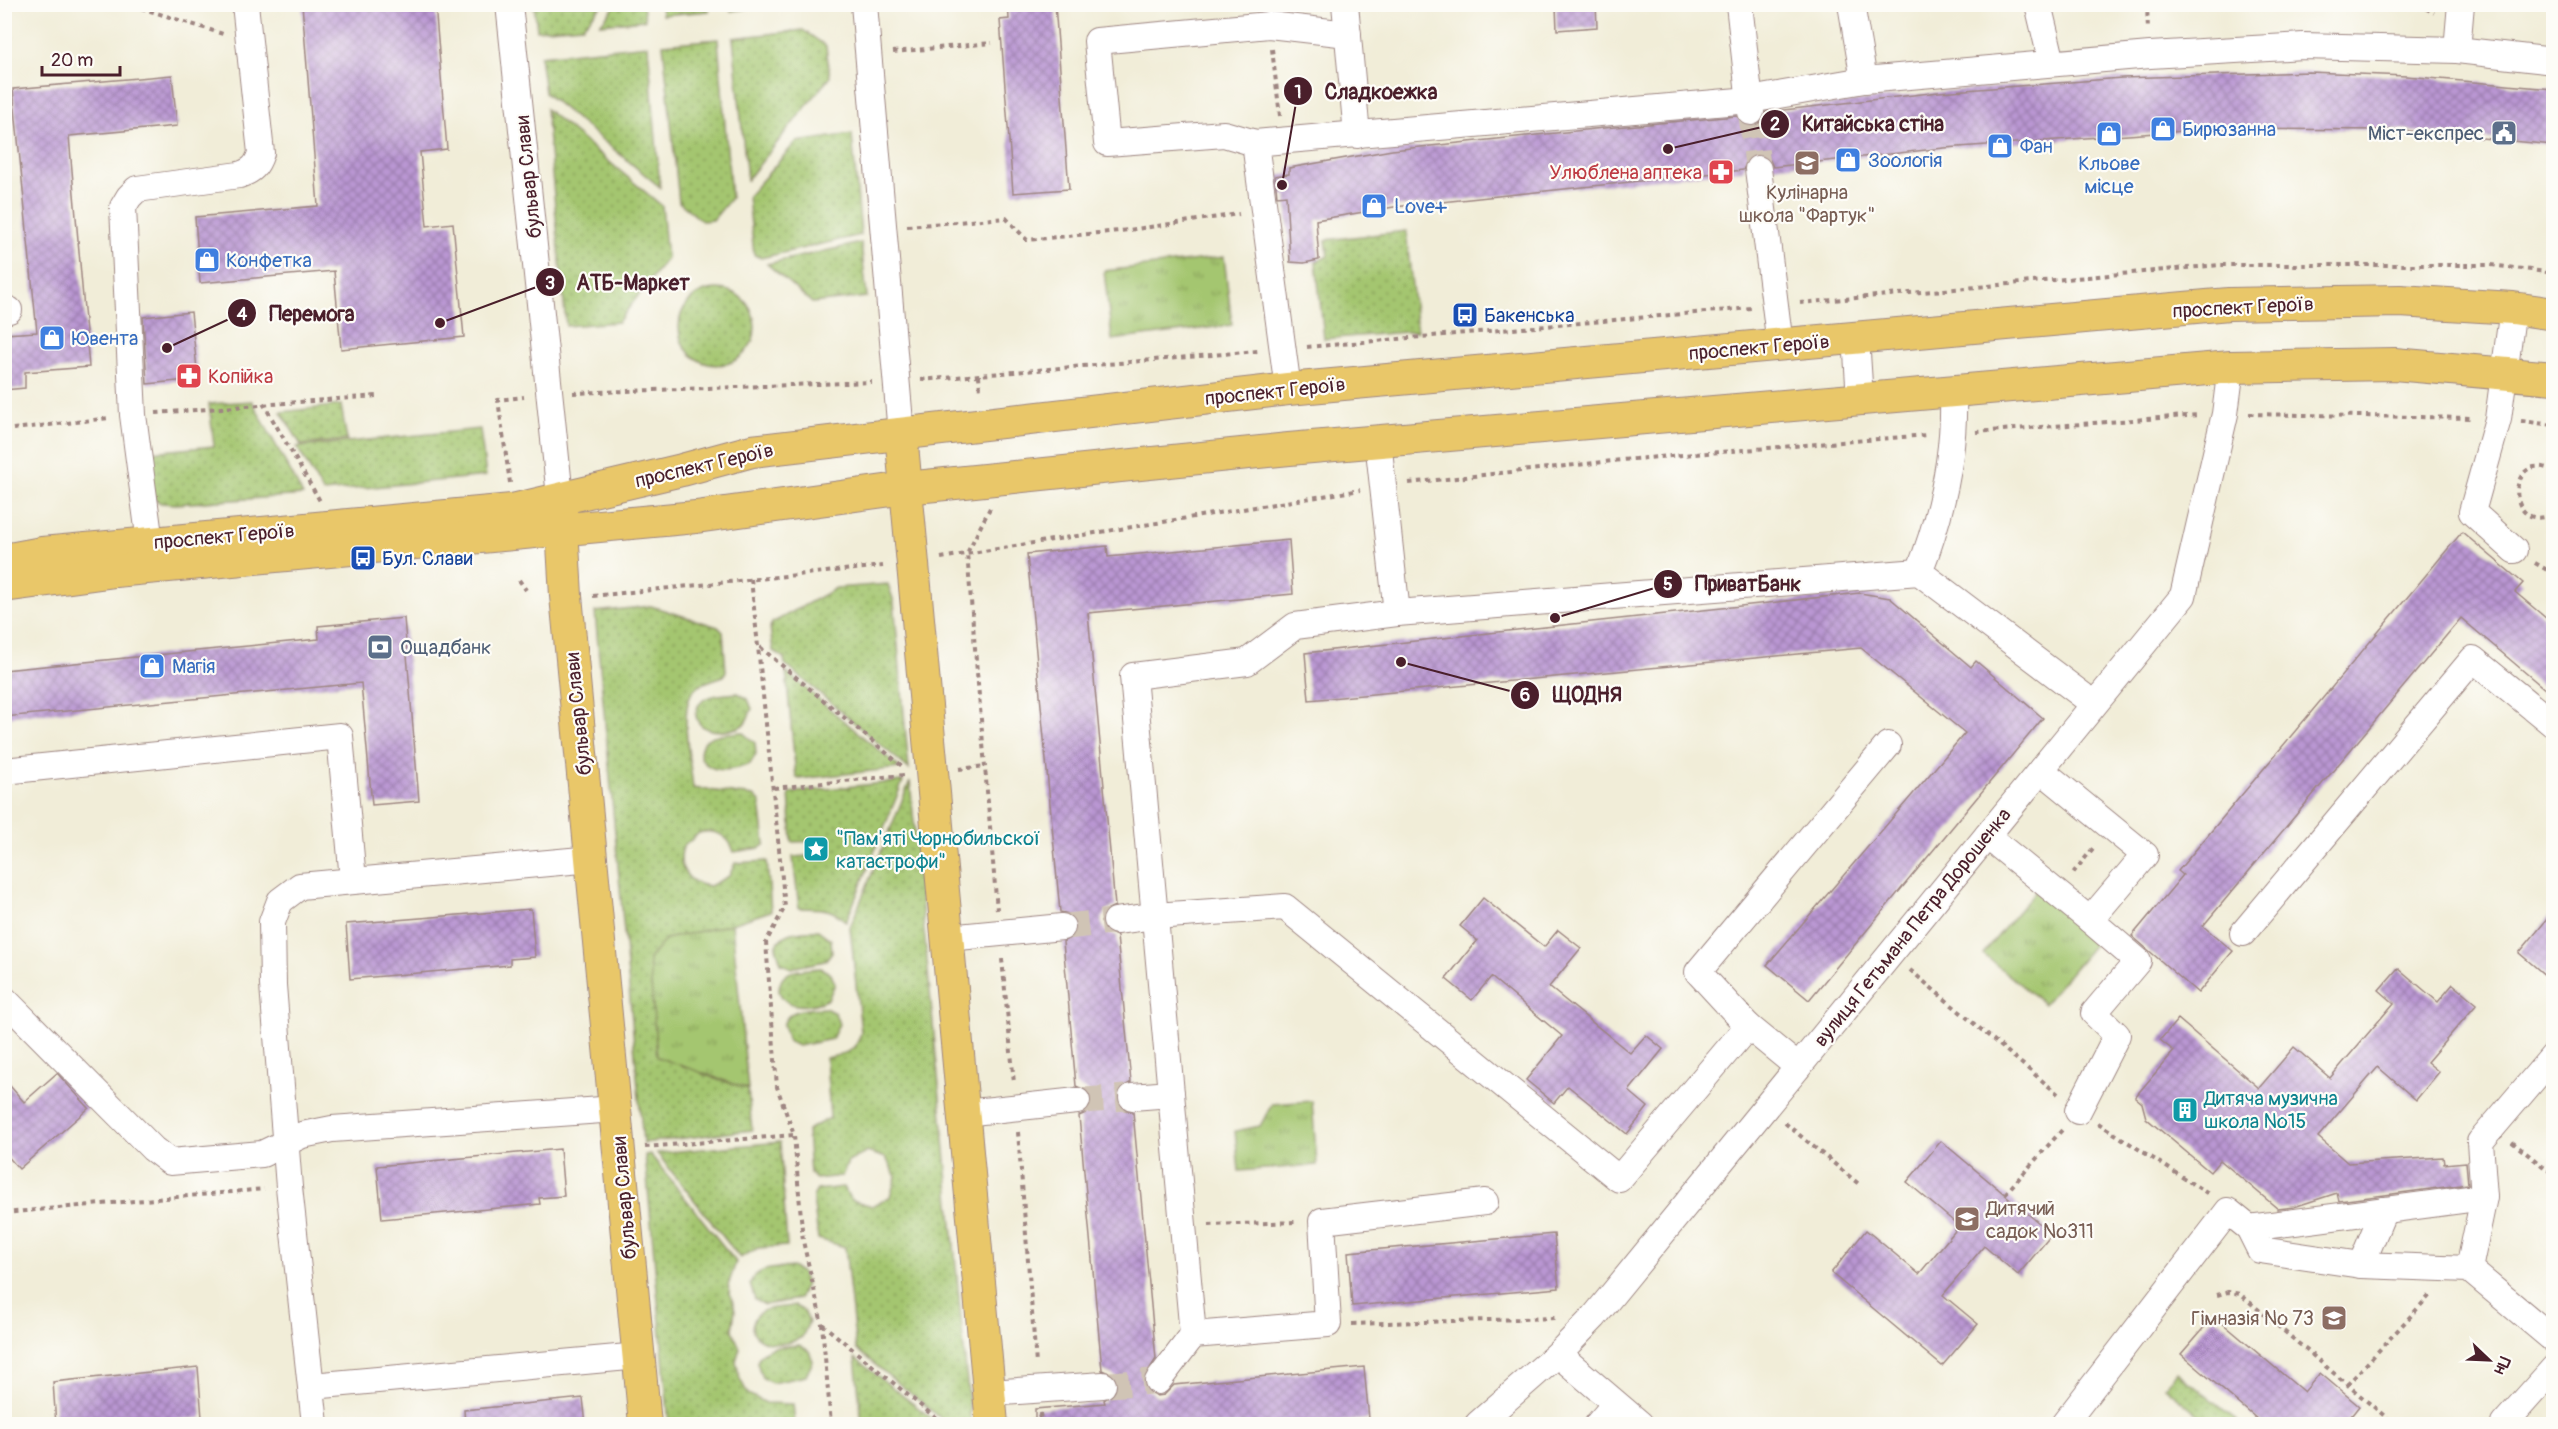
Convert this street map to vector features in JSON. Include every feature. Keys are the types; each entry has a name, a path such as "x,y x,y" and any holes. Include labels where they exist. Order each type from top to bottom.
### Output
{"main road":[{"name":"проспект Героїв","path":"4,561 42,553 512,510 560,497 682,471 752,451 1288,389 2229,304 2400,301 2513,308 2553,314"},
{"name":"проспект Героїв","path":"4,586 115,571 696,517 906,488 1378,441 1953,393 2231,367 2394,364 2553,378"},
{"path":"901,434 992,1425"},
{"name":"бульвар Слави","path":"560,497 566,596 645,1425"}],"street":[{"path":"150,543 134,415 123,207 137,189 239,175 249,172 258,164 261,153 245,4"},
{"name":"бульвар Слави","path":"509,4 552,394 560,497"},
{"path":"864,4 901,434"},
{"path":"1346,4 1357,135"},
{"path":"1739,4 1750,106"},
{"path":"1851,4 1864,80"},
{"path":"2038,4 2052,63"},
{"path":"2457,50 2462,4"},
{"path":"1348,34 1269,25 1097,41 1107,143 1224,134 1255,143 1750,106 1864,80 2052,63 2303,46 2457,50 2553,61"},
{"path":"1255,143 1288,389"},
{"path":"1758,169 1780,345"},
{"path":"2513,308 2498,418 2472,512 2514,550"},
{"path":"1856,338 1860,399"},
{"name":"вулиця Гетьмана Петра Дорошенка","path":"1478,1425 1558,1354 1594,1317 2183,596 2225,414 2231,367"},
{"path":"1919,572 1932,537 1954,433 1953,393"},
{"path":"1378,441 1397,613"},
{"path":"1158,1382 1193,1335 1133,676 1247,662 1295,626 1397,613 1919,572 2094,705"},
{"path":"2243,933 2474,659 2553,725"},
{"path":"4,771 340,736 353,880"},
{"path":"1798,1067 1748,1026 1698,972 1888,745"},
{"path":"2041,770 2145,855 2090,920"},
{"path":"1987,836 2138,961 2094,1013 2117,1035 2078,1111"},
{"path":"315,1425 288,1187 273,985 272,922 279,901 300,886 592,859"},
{"path":"1116,921 1154,916 1285,908 1619,1179 1748,1026"},
{"path":"948,938 999,931 1062,927"},
{"path":"4,999 153,1149 170,1162 262,1154 286,1145 302,1135 332,1129 616,1109"},
{"path":"2461,1269 2484,1197 2480,1142 2553,1055"},
{"path":"1132,1096 1171,1094"},
{"path":"964,1113 1077,1101"},
{"path":"2249,1228 2484,1197"},
{"path":"1193,1335 1328,1324 1322,1221 1485,1202"},
{"path":"2361,1265 2384,1210"},
{"path":"2064,1425 2228,1211 2249,1228 2260,1250 2361,1265 2461,1269 2553,1340"},
{"path":"1558,1354 1640,1425"},
{"path":"312,1386 639,1356"},
{"path":"2504,1425 2553,1368"},
{"path":"990,1393 1103,1385"},
{"path":"1598,1425 1615,1404"}],"path":[{"path":"141,8 249,43"},
{"path":"1269,25 1283,141"},
{"path":"868,54 992,43"},
{"path":"883,227 1006,218 1027,240 1129,230 1264,211"},
{"path":"511,486 498,400 552,394 897,381 979,375 2220,265 2491,265 2553,273"},
{"path":"979,375 980,392"},
{"path":"4,430 263,403 377,396"},
{"path":"263,403 334,526"},
{"path":"935,559 1384,486 1628,459 2225,414 2498,418"},
{"path":"2553,471 2543,467 2526,471 2520,477 2516,492 2517,500 2526,512 2541,517 2553,513"},
{"path":"990,508 967,553 1016,1107 1041,1425"},
{"path":"592,596 883,566"},
{"path":"751,579 760,647 785,907 766,942 777,1087 794,1135 803,1241 822,1324 831,1425"},
{"path":"519,580 526,590"},
{"path":"760,647 912,774 774,788"},
{"path":"933,771 985,766"},
{"path":"2057,892 2111,827"},
{"path":"1891,954 2078,1111 2202,1188 2228,1211"},
{"path":"1766,1107 1860,1185"},
{"path":"2006,1194 2078,1111"},
{"path":"2493,1127 2553,1175"},
{"path":"619,1146 638,1148 794,1135"},
{"path":"4,1213 288,1187"},
{"path":"1183,1226 1322,1221"},
{"path":"2347,1385 2461,1269"},
{"path":"2217,1295 2228,1292 2240,1294 2394,1425"},
{"path":"1328,1324 1594,1317"},
{"path":"822,1324 944,1425"},
{"path":"1019,1425 1040,1417"}],"green space":[{"path":"534,4 602,5 583,26 537,30"},
{"path":"617,4 643,5 645,20 600,24"},
{"path":"730,4 778,4 731,11 730,5"},
{"path":"661,5 708,5 709,11 662,15"},
{"path":"803,30 826,46 830,77 747,180 733,38"},
{"path":"718,39 731,198 713,220 702,221 679,202 663,44"},
{"path":"648,45 660,187 545,93 540,56"},
{"path":"546,109 662,206 667,258 618,322 566,326"},
{"path":"852,134 861,235 761,258 754,255 748,196 796,142"},
{"path":"1406,231 1417,331 1324,339 1316,262 1328,256 1326,240"},
{"path":"861,243 867,297 812,303 767,264"},
{"path":"1224,257 1232,325 1112,340 1104,271"},
{"path":"717,289 732,292 744,300 752,312 755,327 752,342 744,354 732,362 717,365 702,362 690,354 682,342 679,327 682,312 690,300 702,292"},
{"path":"252,401 303,495 176,504 161,503 152,498 141,453 214,446 209,404"},
{"path":"341,405 347,440 301,445 281,412"},
{"path":"480,429 486,476 323,492 297,447"},
{"path":"888,584 894,602 909,769 785,664 784,658 773,651 770,627 772,623 836,588"},
{"path":"651,606 718,627 723,632 726,671 724,676 697,687 689,698 686,722 693,788 754,796 760,802 765,844 760,848 734,852 725,837 711,832 699,833 683,847 681,862 683,868 690,879 710,886 729,876 735,863 767,861 771,911 732,924 666,939 702,1074 748,1089 752,1130 643,1143 595,612"},
{"path":"786,672 900,768 799,779 796,777"},
{"path":"738,693 748,699 752,709 745,724 717,731 704,727 699,722 696,716 697,708 705,699"},
{"path":"742,732 755,743 756,754 750,764 721,770 708,766 703,761 700,755 701,747 709,738"},
{"path":"903,781 846,922 830,911 799,908 793,857 823,855 822,841 792,842 789,793"},
{"path":"910,781 971,1424 948,1424 856,1349 845,1247 818,1239 813,1197 817,1190 843,1187 852,1200 872,1206 890,1197 896,1177 886,1158 867,1152 848,1162 842,1176 816,1179 810,1174 807,1130 830,1118 826,1058 849,1051 856,1044 861,1032 850,927"},
{"path":"2036,890 2097,941 2044,1004 1983,954"},
{"path":"732,924 748,1089 657,1057 649,959 666,939"},
{"path":"818,930 831,940 832,952 825,961 791,968 781,963 776,947 783,937 793,933"},
{"path":"821,968 831,974 835,984 828,999 800,1006 787,1002 782,997 779,991 780,983 788,974 793,971"},
{"path":"825,1008 835,1013 839,1024 832,1039 798,1046 788,1041 783,1025 790,1015 800,1010"},
{"path":"1312,1101 1317,1165 1239,1171 1235,1131 1260,1126 1272,1104"},
{"path":"780,1142 787,1246 758,1248 740,1258 657,1153"},
{"path":"650,1154 736,1262 728,1286 735,1310 732,1330 740,1348 736,1361 740,1379 748,1394 766,1403 793,1404 795,1424 669,1424 645,1155"},
{"path":"792,1267 802,1273 806,1284 799,1299 765,1305 755,1300 750,1284 757,1274 767,1270"},
{"path":"795,1306 804,1311 809,1322 802,1337 774,1344 761,1340 752,1329 753,1321 761,1312 767,1309"},
{"path":"799,1345 809,1351 813,1361 806,1376 772,1383 762,1378 757,1362 764,1352 774,1348"},
{"path":"855,1358 939,1424 862,1424"},
{"path":"2177,1372 2241,1424 2209,1424 2164,1387"}],"building":[{"path":"302,4 435,4 447,149 420,152 427,226 453,223 464,337 341,349 334,271 200,283 195,217 318,206"},
{"path":"1008,4 1055,4 1069,189 1013,193 1000,20 1009,19"},
{"path":"1596,4 1597,27 1557,30 1556,7"},
{"path":"2309,72 2406,76 2553,89 2553,145 2398,130 2213,129 1944,148 1773,167 1770,160 1757,154 1749,157 1743,170 1394,207 1316,220 1319,260 1304,263 1290,262 1286,195 1277,196 1275,176 1289,174 1289,168 1392,150 1737,116 1744,125 1753,127 1760,124 1766,112 1939,92 2122,78"},
{"path":"172,75 177,126 69,136 89,367 25,372 25,388 4,390 4,334 37,332 13,89"},
{"path":"191,312 198,379 147,384 143,317"},
{"path":"2462,532 2523,583 2515,592 2553,624 2553,696 2461,618 2203,926 2233,951 2198,993 2132,936 2183,875 2178,871"},
{"path":"1289,540 1293,594 1088,613 1115,906 1106,910 1101,922 1105,931 1117,936 1131,1082 1119,1090 1117,1099 1125,1110 1133,1112 1156,1359 1143,1379 1144,1387 1157,1396 1164,1395 1174,1385 1364,1367 1369,1419 1310,1425 1035,1425 1035,1409 1105,1403 1104,1400 1116,1392 1118,1385 1115,1376 1102,1370 1079,1116 1086,1113 1092,1100 1089,1092 1076,1086 1063,942 1075,934 1077,925 1069,914 1060,912 1027,554 1107,546 1108,557"},
{"path":"1860,593 1890,598 1971,667 1976,661 2043,718 1809,1000 1767,965 1965,733 1861,648 1309,700 1305,653"},
{"path":"404,618 419,801 372,805 361,683 4,717 4,670 319,639 318,626"},
{"path":"1483,898 1544,947 1558,930 1581,948 1549,987 1630,1053 1646,1035 1663,1049 1629,1091 1648,1107 1627,1134 1568,1086 1554,1103 1526,1080 1562,1036 1491,977 1472,1000 1446,979 1477,940 1460,926"},
{"path":"531,909 535,957 510,959 510,965 350,979 346,924"},
{"path":"2553,912 2553,982 2519,953"},
{"path":"2398,968 2438,1002 2453,984 2477,1004 2427,1062 2439,1072 2416,1100 2378,1067 2318,1137 2348,1163 2443,1157 2444,1164 2466,1162 2468,1184 2339,1201 2337,1193 2294,1207 2278,1209 2220,1160 2210,1172 2146,1118 2142,1103 2135,1097 2174,1051 2160,1040 2178,1019 2259,1088 2294,1047 2330,1078 2394,1003 2379,990"},
{"path":"57,1073 89,1108 19,1169 4,1152 4,1079 24,1102"},
{"path":"1941,1141 2052,1234 2018,1275 1984,1246 1943,1295 1978,1324 1942,1366 1831,1273 1866,1230 1919,1274 1959,1226 1907,1182"},
{"path":"560,1149 564,1196 539,1198 540,1204 382,1219 377,1166"},
{"path":"1554,1234 1559,1288 1352,1306 1348,1252"},
{"path":"2214,1316 2304,1392 2320,1373 2359,1406 2344,1425 2264,1425 2181,1354"},
{"path":"198,1367 202,1418 155,1421 155,1425 56,1425 53,1382"},
{"path":"583,1398 586,1425 465,1425 464,1410"}],"tunnel":[{"path":"1751,112 1758,169"},
{"path":"1062,927 1116,921"},
{"path":"1077,1101 1132,1097"},
{"path":"1103,1385 1158,1381"}],"place":[{"name":"Бирюзанна","path":"2163,129"},
{"name":"Міст-експрес","path":"2504,133"},
{"name":"Кльове місце","path":"2109,134"},
{"name":"Фан","path":"2000,146"},
{"name":"Китайська стіна","path":"1668,149"},
{"name":"Зоологія","path":"1848,160"},
{"name":"Кулінарна школа \"Фартук\"","path":"1807,163"},
{"name":"Улюблена аптека","path":"1721,172"},
{"name":"Сладкоежка","path":"1282,185"},
{"name":"Love+","path":"1374,206"},
{"name":"Конфетка","path":"207,260"},
{"name":"Бакенська","path":"1465,315"},
{"name":"АТБ-Маркет","path":"440,323"},
{"name":"Ювента","path":"52,338"},
{"name":"Перемога","path":"167,348"},
{"name":"Копійка","path":"189,376"},
{"name":"Бул. Слави","path":"363,558"},
{"name":"ПриватБанк","path":"1555,618"},
{"name":"Ощадбанк","path":"380,647"},
{"name":"ЩОДНЯ","path":"1401,662"},
{"name":"Магія","path":"152,666"},
{"name":"\"Пам'яті Чорнобильскої катастрофи\"","path":"816,849"},
{"name":"Дитяча музична школа №15","path":"2185,1110"},
{"name":"Дитячий садок №311","path":"1967,1219"},
{"name":"Гімназія № 73","path":"2334,1318"}]}
